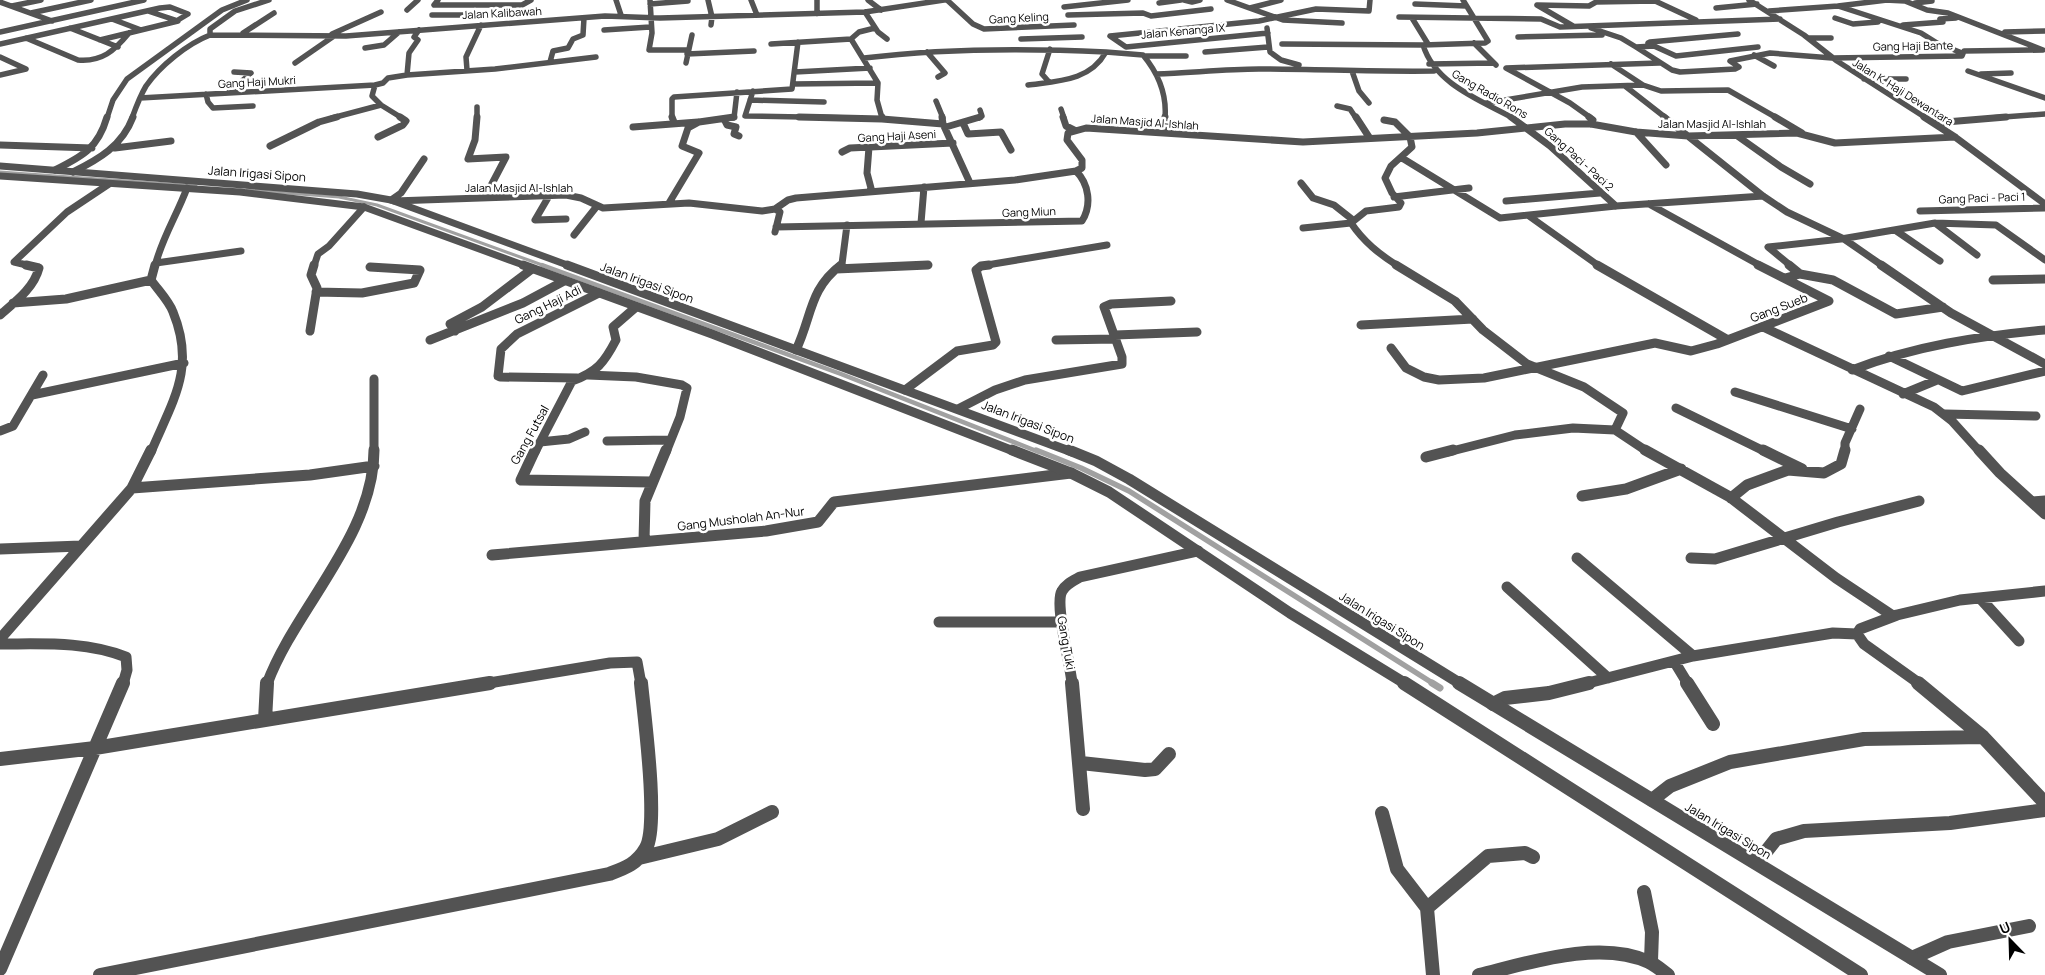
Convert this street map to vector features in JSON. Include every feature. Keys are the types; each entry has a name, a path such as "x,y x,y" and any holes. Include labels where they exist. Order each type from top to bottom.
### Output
{"street":[{"path":"0,9 40,0"},
{"path":"30,13 91,0"},
{"path":"0,32 144,0"},
{"path":"226,1 236,0"},
{"path":"55,170 77,159 92,148 103,131 113,100 126,79 222,10 248,0"},
{"path":"74,172 100,159 115,148 129,126 140,98 156,74 202,38 210,35 210,29 235,11 269,0"},
{"path":"407,10 418,0"},
{"path":"438,0 434,5 522,5 531,0"},
{"path":"616,0 621,15"},
{"path":"708,0 712,17 711,25"},
{"path":"751,0 757,15"},
{"path":"816,0 817,14"},
{"path":"868,0 882,10"},
{"name":"Jalan Kalibawah","path":"210,35 334,36 621,15 651,18 865,12 946,0"},
{"name":"Gang Keling","path":"946,0 954,3 963,16 979,28 1074,25"},
{"path":"1057,0 1064,7 1082,37 1083,50"},
{"path":"1064,7 1128,0"},
{"path":"1159,3 1200,0"},
{"path":"1227,0 1276,18 1291,21 1342,23"},
{"path":"1250,8 1281,0"},
{"path":"1370,0 1368,11 1370,20"},
{"path":"1282,44 1425,44 1474,43 1488,40 1473,19 1463,0"},
{"name":"Jalan K. Haji Dewantara","path":"1749,0 1808,38 1832,58 1955,137 2045,204"},
{"path":"1819,0 1926,35 1937,44 1963,54"},
{"path":"1768,11 1838,6 1886,0 1902,1 1927,10 1948,13 1999,32 2045,31"},
{"path":"688,1 650,2 650,27 652,33 650,50 688,52 754,50"},
{"path":"1574,26 1537,5 1587,6 1596,2 1654,1 1699,21"},
{"path":"1912,4 1932,1"},
{"path":"0,2 118,47"},
{"path":"1415,4 1466,6"},
{"path":"1716,8 1757,4"},
{"path":"457,26 474,5"},
{"path":"1431,5 1434,12"},
{"path":"0,44 170,7 188,14 178,20 100,40"},
{"path":"1068,16 1143,13 1151,16 1212,9"},
{"path":"1261,20 1316,9 1368,11"},
{"path":"147,11 178,20"},
{"path":"326,36 380,12"},
{"path":"865,12 875,28 887,39"},
{"path":"242,34 274,13"},
{"path":"432,15 467,14"},
{"path":"1399,17 1543,19 1556,26 1780,19"},
{"path":"550,62 553,51 568,48 573,39 583,34 584,18"},
{"name":"Gang Radio Rons","path":"1412,18 1425,44 1429,64 1434,71 1528,128"},
{"path":"1835,18 1854,24 1884,21"},
{"path":"1897,25 1943,22 1940,20 1962,18"},
{"path":"112,19 141,30"},
{"path":"1261,20 1266,26 1268,47"},
{"name":"Jalan Kenanga IX","path":"1261,20 1110,36 1126,47 1268,34"},
{"path":"1712,20 1738,34 1734,36"},
{"path":"467,70 466,57 476,32 481,25"},
{"path":"1588,26 1636,47 1660,63 1680,72 1735,69 1738,67 1730,61 1770,53"},
{"path":"604,30 650,27"},
{"path":"772,44 852,39 859,32 875,28"},
{"path":"1020,50 1022,28"},
{"path":"407,75 409,53 418,40 414,37 419,30"},
{"path":"365,48 384,45 399,32"},
{"name":"Gang Haji Bante","path":"1770,53 1832,58 1963,54 1981,50 2043,50 1999,32"},
{"path":"26,38 82,61 108,56 129,33"},
{"path":"686,63 692,35"},
{"path":"1518,38 1611,35"},
{"path":"294,63 334,36"},
{"path":"1758,47 1676,56 1648,42 1734,36 1758,47 1770,53"},
{"path":"1021,39 1082,37"},
{"path":"1808,38 1831,38"},
{"path":"852,39 878,83 877,103 882,119"},
{"path":"674,122 671,116 672,99 674,97 790,90 793,88 798,42"},
{"path":"1474,43 1498,66 1506,68 1589,116 1593,120 1591,124"},
{"path":"1636,47 1654,46"},
{"path":"1205,52 1268,47 1279,57 1292,64 1339,66"},
{"path":"864,58 927,52 1050,49 1144,56 1186,56"},
{"path":"1049,82 1042,74 1050,49"},
{"path":"927,52 945,73 938,76"},
{"path":"1028,84 1071,79 1090,71 1102,60 1106,52"},
{"path":"1754,55 1774,66"},
{"path":"1144,56 1162,87 1166,109 1162,133"},
{"path":"0,57 26,69 0,75"},
{"name":"Gang Haji Mukri","path":"140,98 375,85 383,83 388,78 407,75 596,57"},
{"path":"1429,64 1494,62"},
{"path":"1506,68 1660,63"},
{"path":"1611,64 1643,85 1661,91 1728,90 1803,133"},
{"path":"795,72 870,68"},
{"path":"1156,74 1191,73 1206,69 1259,68 1352,72 1434,71"},
{"path":"1968,71 2045,98"},
{"path":"228,93 251,73 234,72"},
{"path":"1352,72 1360,91 1369,103"},
{"path":"1978,74 2011,73"},
{"path":"1864,79 1906,79"},
{"path":"793,84 878,83"},
{"path":"375,85 372,96 381,105 406,121 403,125 378,138"},
{"path":"1487,103 1582,87 1643,85"},
{"path":"1625,86 1763,196 1788,212 1844,239 1943,307 2045,364"},
{"path":"753,91 745,115 749,117 882,119 945,125 963,123 982,116 980,110"},
{"path":"633,127 674,122 725,121 734,118 737,92"},
{"path":"206,94 208,102 213,108 252,106"},
{"path":"750,100 824,102"},
{"path":"936,101 970,184"},
{"path":"270,146 319,122 381,105"},
{"path":"1338,106 1350,109 1368,137"},
{"path":"477,107 474,151 468,159 506,157 485,197"},
{"path":"1061,109 1066,126 1074,130"},
{"path":"1934,123 2045,114"},
{"path":"1352,222 1356,215 1400,206 1401,203 1394,197 1386,182 1388,166 1412,147 1410,137 1395,122 1384,120"},
{"path":"725,121 727,125 736,128 734,134 739,136"},
{"path":"670,203 700,153 682,146 688,128 699,122"},
{"path":"963,123 968,134 1001,132 1011,150"},
{"name":"Jalan Masjid Al-Ishlah","path":"392,201 574,196 597,206 611,209 670,203 704,204 762,211 775,208 788,200 796,198 970,184 1076,171 1082,168 1082,160 1067,140 1068,133 1086,128 1303,142 1368,137 1485,133 1591,124 1636,132 1688,136 1803,133 1835,143 1955,137"},
{"name":"Gang Paci - Paci 2","path":"1528,128 1616,206"},
{"path":"1636,132 1666,165"},
{"path":"1736,136 1781,167 1810,184"},
{"path":"115,148 171,142"},
{"name":"Gang Haji Aseni","path":"842,152 850,148 953,143"},
{"path":"0,146 92,148"},
{"path":"869,147 868,173 872,192"},
{"path":"1402,158 1495,217 1529,216 1616,206 1763,196"},
{"path":"392,201 405,187 424,159"},
{"name":"Jalan Irigasi Sipon","path":"0,166 362,202 532,269 600,293 1071,473 1109,492 1290,613 1466,721 1861,975"},
{"name":"Gang Miun","path":"921,223 1012,224 1082,220 1084,218 1088,189 1086,179 1076,171"},
{"name":"Jalan Irigasi Sipon","path":"3,177 187,188 362,202 392,201 1058,446 1114,470 1493,704 1940,975"},
{"path":"1302,183 1312,198 1334,205 1352,222 1360,236 1378,254 1442,291 1518,358 1538,369 1584,387 1623,413 1615,430"},
{"path":"0,315 6,307 28,288 39,272 40,268 14,262 18,256 67,212 109,184"},
{"path":"775,208 780,212 781,217 776,230 847,225 921,223 924,187"},
{"path":"151,280 162,240 176,217 187,188"},
{"path":"1394,197 1468,188"},
{"path":"1506,201 1600,193"},
{"path":"549,196 535,220 566,219"},
{"path":"310,331 316,292 316,285 311,275 316,258 362,202"},
{"name":"Gang Sueb","path":"1391,348 1406,368 1424,377 1439,380 1484,378 1512,371 1538,369 1655,343 1667,344 1691,351 1728,340 1826,304 1829,301 1756,264 1649,204"},
{"path":"574,235 597,206"},
{"name":"Gang Paci - Paci 1","path":"1920,211 2045,208"},
{"path":"1529,216 1603,269 1728,340"},
{"path":"1303,228 1352,222"},
{"path":"1936,223 1977,255"},
{"path":"1800,274 1768,246 1844,239 1936,223 1996,225 2045,260"},
{"path":"796,350 802,338 813,298 826,277 842,264 847,225"},
{"path":"1895,230 1940,261"},
{"path":"905,390 957,351 993,345 996,342 976,270 982,266 1046,257 1107,245"},
{"path":"156,262 241,251"},
{"path":"1756,264 1783,261"},
{"path":"836,269 928,266"},
{"path":"316,292 362,294 408,285 416,281 420,270 413,268 370,267"},
{"path":"455,331 450,324 482,307 532,269"},
{"path":"1785,278 1800,274 1833,280 1896,314 1943,307"},
{"path":"2030,279 2045,288"},
{"path":"1993,280 2045,279"},
{"path":"6,307 66,299 151,280"},
{"path":"0,640 132,488 149,456 177,390 184,364 184,350 173,310 151,280"},
{"path":"430,340 523,303 564,281"},
{"name":"Gang Haji Adi","path":"577,378 500,377 498,376 500,349 517,334 600,293"},
{"path":"958,409 995,390 1025,380 1062,373 1116,367 1122,364 1104,307 1111,304 1171,301"},
{"path":"588,375 604,362 616,340 613,327 636,307"},
{"path":"1361,325 1473,319"},
{"path":"1763,327 1903,394 1934,406 1945,414 2000,473 2045,514"},
{"path":"1852,370 1889,356 1992,335 2045,330"},
{"path":"1056,340 1197,332"},
{"path":"1889,356 1937,380 1965,391 2045,372"},
{"path":"32,395 184,364"},
{"path":"0,431 13,426 43,375"},
{"path":"577,378 588,375 636,377 682,385 687,388 680,417 645,501 644,541"},
{"name":"Gang Futsal","path":"577,378 572,381 521,480 652,482"},
{"path":"264,720 267,684 277,657 311,606 340,556 365,501 374,466 374,379"},
{"path":"1903,394 1937,380"},
{"path":"1735,392 1852,429"},
{"path":"1676,408 1805,470"},
{"path":"1731,498 1747,485 1788,470 1824,473 1841,464 1845,454 1845,443 1860,410"},
{"path":"1945,414 2036,416"},
{"path":"1426,457 1515,435 1573,428 1615,430 1631,442 1731,498 1818,564 1893,616"},
{"path":"540,442 560,441 580,436 585,432"},
{"path":"607,441 669,440"},
{"path":"132,488 310,475 374,466"},
{"path":"1582,496 1626,489 1681,469"},
{"name":"Gang Musholah An-Nur","path":"492,555 766,531 810,524 823,519 827,507 839,501 1071,473"},
{"path":"1691,558 1715,559 1838,522 1919,501"},
{"path":"2032,502 2045,501"},
{"path":"0,549 81,546"},
{"name":"Gang Tuki","path":"1083,809 1081,764 1071,671 1061,622 1060,593 1072,581 1198,551"},
{"path":"1577,558 1693,656"},
{"path":"1507,587 1608,678"},
{"path":"1857,634 1860,630 1893,616 1960,600 2045,591"},
{"path":"1980,598 2019,642"},
{"path":"939,622 1061,622"},
{"path":"1493,704 1505,698 1549,693 1693,656 1833,633 1857,634"},
{"path":"1857,634 1864,644 1914,679 1983,737 2045,803"},
{"path":"0,644 95,647 114,651 126,658 127,670 122,688 0,969"},
{"path":"1674,661 1713,724"},
{"path":"0,759 95,748 610,663 637,662 640,670 650,767 650,816 647,846 639,858 630,866 609,874 100,975"},
{"path":"1652,800 1670,786 1730,762 1864,739 1983,737"},
{"path":"1081,764 1145,770 1155,769 1169,754"},
{"path":"1757,863 1776,839 1804,831 1950,823 2045,810"},
{"path":"639,858 718,839 772,812"},
{"path":"1382,813 1397,869 1426,908 1433,975"},
{"path":"1426,908 1488,856 1525,853 1533,857"},
{"path":"1644,892 1652,932 1651,961"},
{"path":"1912,958 1948,942 2029,926"},
{"path":"1479,975 1560,956 1584,953 1614,954 1651,961 1668,975"}],"waterway":[{"path":"0,172 196,186"},
{"path":"247,190 339,197 377,205 545,266"},
{"path":"542,265 841,374 1039,452"},
{"path":"1036,450 1081,468 1129,491 1434,684"},
{"path":"1432,683 1440,688"}]}
